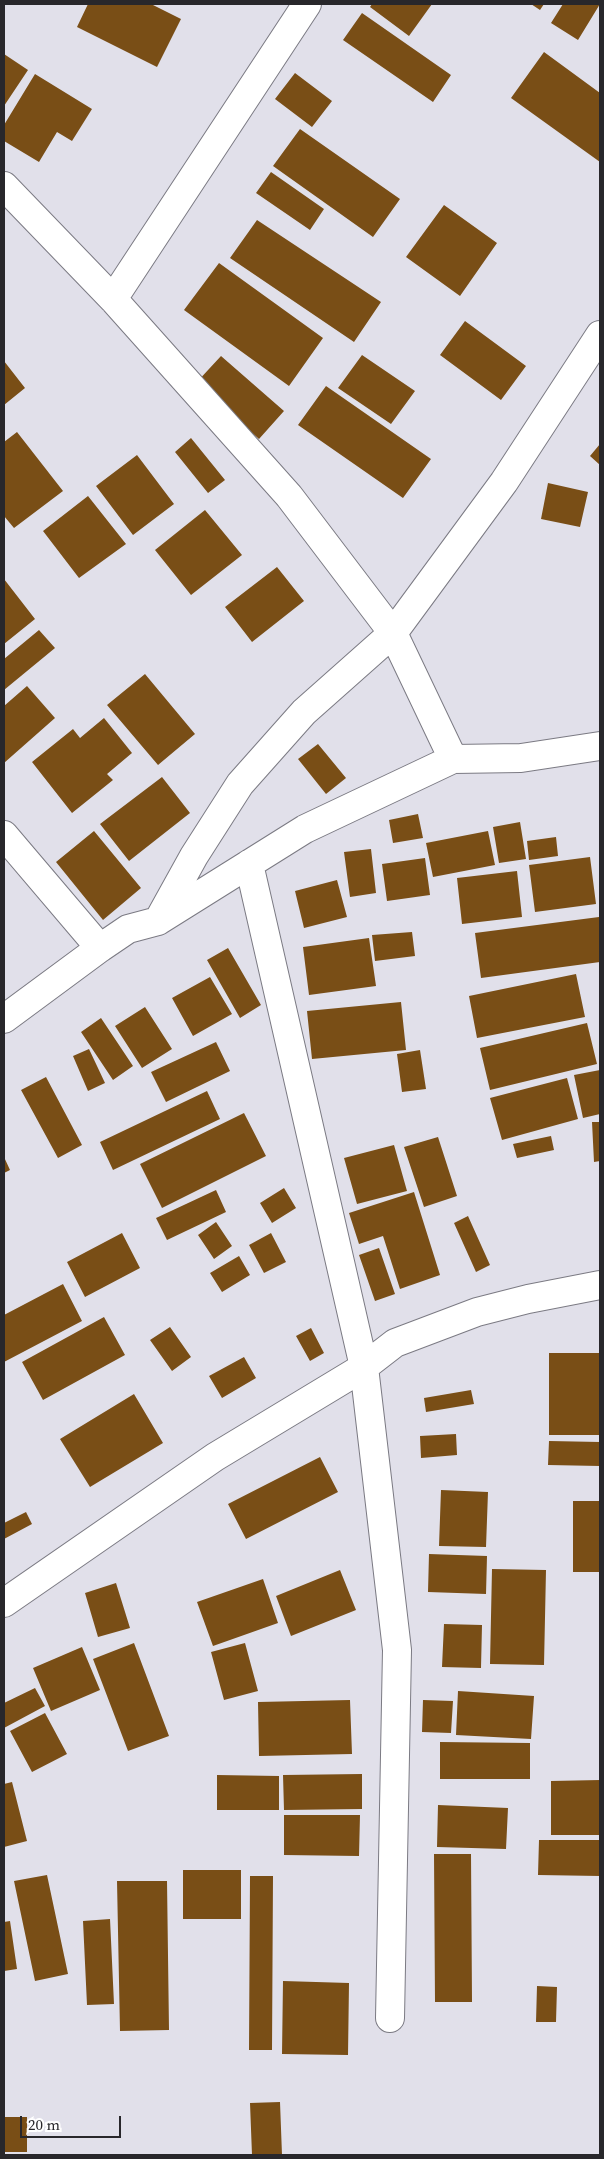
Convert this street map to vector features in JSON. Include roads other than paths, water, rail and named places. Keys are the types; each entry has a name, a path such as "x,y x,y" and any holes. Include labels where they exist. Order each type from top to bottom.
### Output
{"street":[{"path":"113,299 307,4"},
{"path":"4,186 113,299 289,496 393,633 453,759"},
{"path":"158,921 194,856 240,784 304,712 393,633 504,482 600,335"},
{"path":"4,1019 128,929 158,921 305,829 453,759 521,758 600,746"},
{"path":"4,835 100,948"},
{"path":"249,864 364,1367 396,1650 390,2018"},
{"path":"4,1602 215,1457 364,1367 395,1343 478,1312 528,1299 600,1285"}]}
